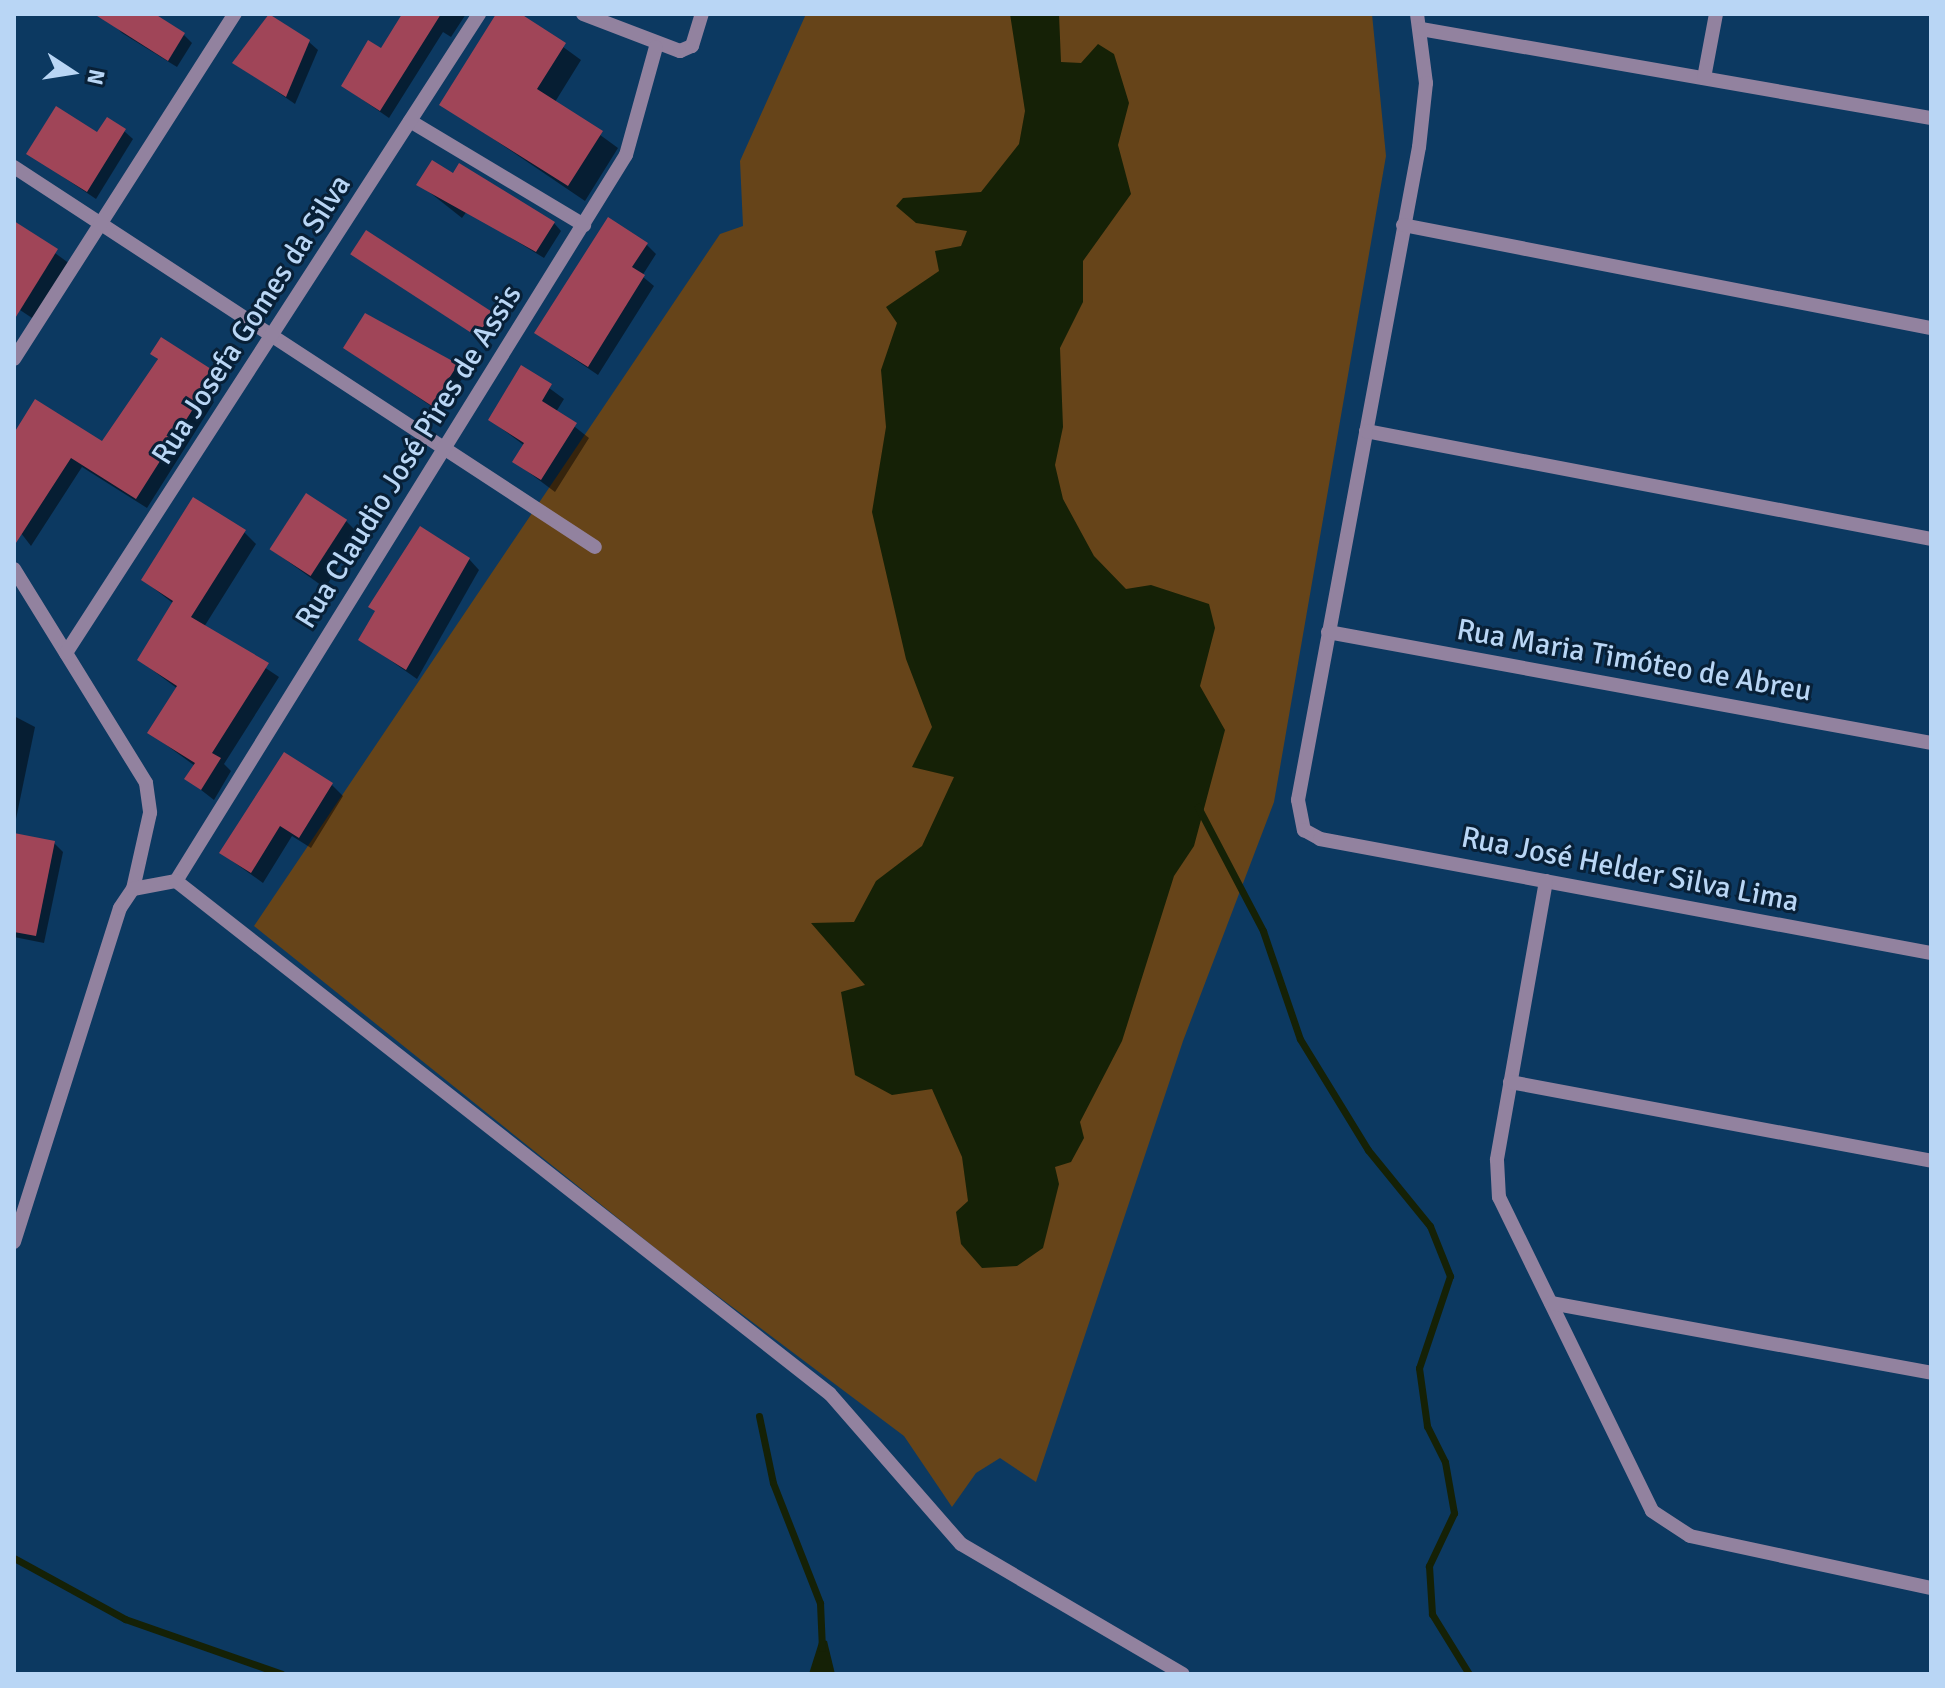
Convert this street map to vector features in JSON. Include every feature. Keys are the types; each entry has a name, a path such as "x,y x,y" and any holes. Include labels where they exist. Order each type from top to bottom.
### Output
{"street":[{"path":"14,359 235,14"},
{"name":"Rua Josefa Gomes da Silva","path":"66,653 273,339 479,14"},
{"path":"583,14 656,47 692,46 702,15"},
{"path":"1704,78 1716,14"},
{"path":"1328,632 1426,83 1419,22 1704,78 1931,118"},
{"name":"Rua Claudio José Pires de Assis","path":"176,881 584,225 637,132 656,47"},
{"path":"410,121 584,225"},
{"path":"14,167 595,547"},
{"path":"1403,225 1931,328"},
{"path":"1366,431 1931,539"},
{"path":"14,569 146,783 150,813 133,889 120,908 14,1242"},
{"name":"Rua Maria Timóteo de Abreu","path":"1328,632 1931,743"},
{"name":"Rua José Helder Silva Lima","path":"1328,632 1298,800 1304,830 1320,839 1931,953"},
{"path":"133,889 176,881 342,1018 830,1394 961,1544 1183,1674"},
{"path":"1546,881 1510,1082 1499,1197 1652,1511 1668,1526 1931,1588"},
{"path":"1510,1082 1931,1161"},
{"path":"1551,1303 1931,1373"}],"shaded area":[{"path":"806,14 1372,14 1386,156 1274,802 1183,1041 1036,1482 1000,1458 976,1473 952,1507 904,1436 675,1264 254,926 720,234 743,226 740,161"},
{"path":"1010,14 1059,14 1061,62 1081,63 1098,44 1114,54 1129,103 1118,145 1131,194 1083,261 1083,302 1060,348 1063,427 1055,465 1063,499 1094,556 1126,589 1151,585 1209,604 1215,628 1200,686 1225,730 1194,846 1174,876 1122,1041 1080,1122 1084,1138 1071,1162 1055,1167 1059,1184 1043,1248 1017,1266 982,1268 961,1244 956,1212 968,1201 962,1157 932,1089 892,1095 855,1075 841,992 865,985 811,923 854,922 876,881 922,846 954,777 912,767 932,727 906,659 872,512 886,427 881,370 897,323 886,307 939,271 935,251 961,246 967,231 916,223 896,206 903,198 981,192 1019,144 1025,111"},
{"path":"820,1639 827,1641 835,1674 809,1674"}],"building":[{"path":"94,14 155,14 185,33 168,61"},
{"path":"269,14 310,40 286,97 232,63"},
{"path":"402,14 441,14 380,111 341,86 368,40 381,48"},
{"path":"496,14 521,14 566,43 537,89 603,131 568,186 439,105"},
{"path":"56,106 97,132 107,117 126,129 87,192 26,154"},
{"path":"432,160 453,173 459,163 555,222 536,252 416,185"},
{"path":"608,217 648,243 632,267 645,275 588,367 534,333"},
{"path":"14,221 58,249 14,320"},
{"path":"366,230 493,312 477,337 350,254"},
{"path":"365,313 458,364 432,406 343,348"},
{"path":"161,337 211,369 200,387 205,390 136,499 71,458 14,546 14,433 35,399 102,441 158,359 150,354"},
{"path":"521,365 552,384 542,401 577,423 541,480 512,462 524,443 488,420"},
{"path":"306,493 347,520 311,576 270,549"},
{"path":"193,497 246,530 191,617 269,663 212,753 221,758 201,790 184,779 195,763 147,733 177,686 137,660 173,601 141,580"},
{"path":"420,526 470,558 406,670 358,640 375,611 368,607"},
{"path":"284,752 333,783 299,838 280,826 251,873 219,853"},
{"path":"14,833 55,841 36,936 14,932"}],"waterway":[{"path":"1198,807 1263,931 1300,1039 1368,1150 1430,1226 1450,1276 1419,1368 1427,1426 1445,1462 1454,1513 1429,1566 1432,1614 1469,1674"},
{"path":"759,1416 773,1483 820,1603 822,1648"},
{"path":"14,1558 125,1619 282,1674"}]}
